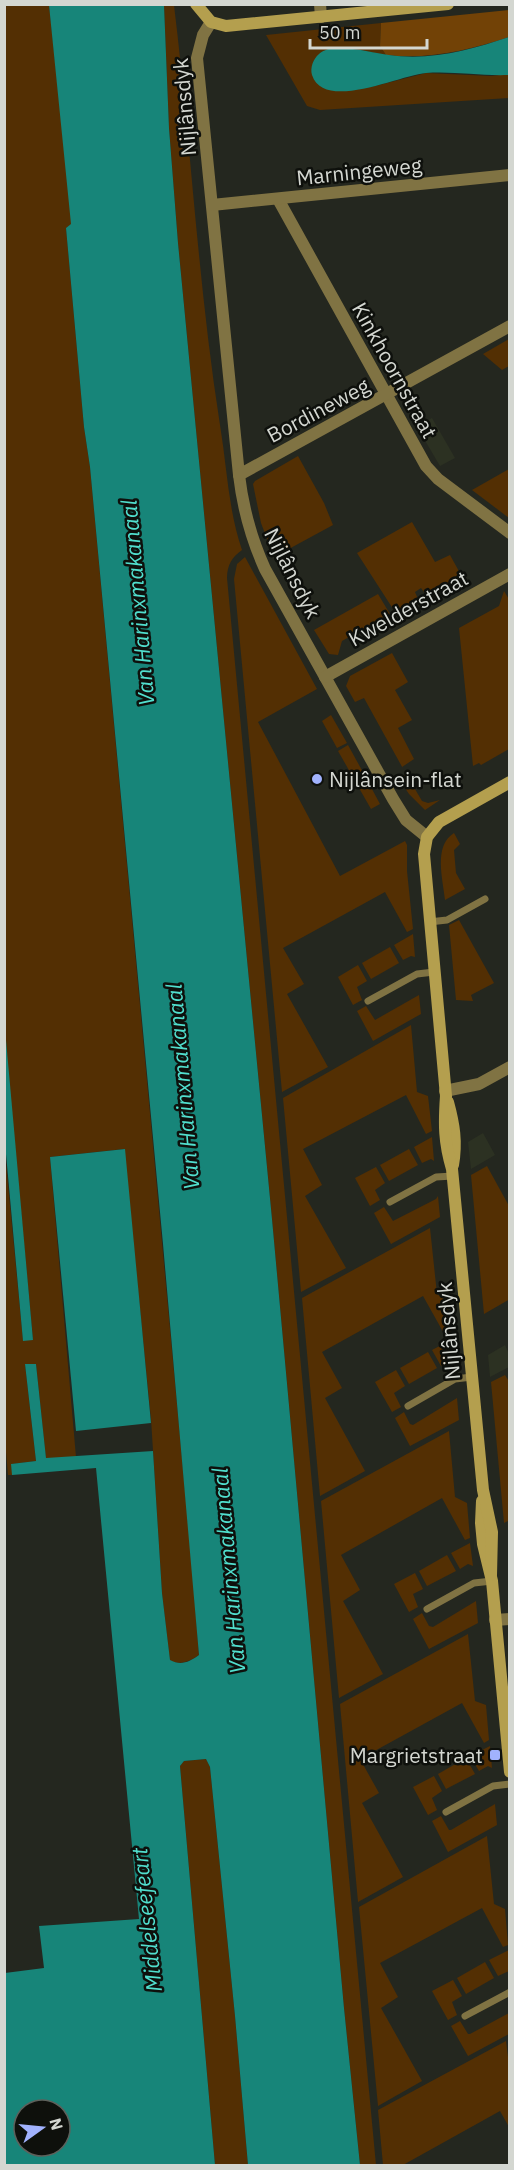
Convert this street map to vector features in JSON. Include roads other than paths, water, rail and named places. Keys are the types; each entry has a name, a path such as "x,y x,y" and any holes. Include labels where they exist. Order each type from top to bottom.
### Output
{"street":[{"path":"196,4 211,22 226,26 320,11 448,4"},
{"name":"Nijlânsdyk","path":"211,22 203,35 197,58 245,515 255,548 400,810 406,820 427,837 424,854 429,922 446,1094 443,1125 445,1146 453,1172 483,1490 481,1523 483,1544 492,1578 510,1772"},
{"name":"Marningeweg","path":"212,205 510,175"},
{"name":"Kinkhoornstraat","path":"278,199 426,466 438,479 510,533"},
{"name":"Bordineweg","path":"239,475 510,326"},
{"name":"Kwelderstraat","path":"325,677 510,574"},
{"path":"427,837 439,822 510,782"},
{"path":"446,1094 479,1084 510,1067"},
{"path":"495,1620 510,1618"}],"lane":[{"path":"429,922 447,920 485,899"},
{"path":"368,1001 417,974 434,972"},
{"path":"390,1202 436,1178 453,1172"},
{"path":"408,1406 455,1379 472,1377"},
{"path":"427,1609 474,1583 492,1578"},
{"path":"446,1812 493,1786 510,1784"},
{"path":"465,2016 510,1992"}],"water":[{"path":"49,5 164,5 169,128 178,243 360,2165 248,2165 210,1767 206,1759 184,1761 180,1766 215,2165 5,2165 5,1973 44,1968 39,1926 139,1919 96,1468 12,1475 11,1464 36,1461 25,1364 36,1364 46,1458 153,1451 162,1593 170,1660 178,1663 185,1662 199,1655 163,1244 66,228 71,224"},
{"path":"509,37 508,75 426,73 364,89 331,91 319,86 311,72 312,64 317,56 333,48 420,57 465,50"},
{"path":"5,1029 33,1340 23,1341 5,1143"},
{"path":"125,1149 151,1423 76,1431 50,1157"}],"place":[{"name":"Nijlânsein-flat","path":"317,779"},
{"name":"Margrietstraat","path":"495,1755"}],"water label":[{"name":"Van Harinxmakanaal","path":"137,603"},
{"name":"Van Harinxmakanaal","path":"182,1087"},
{"name":"Van Harinxmakanaal","path":"228,1571"},
{"name":"Middelseefeart","path":"146,1920"}]}
